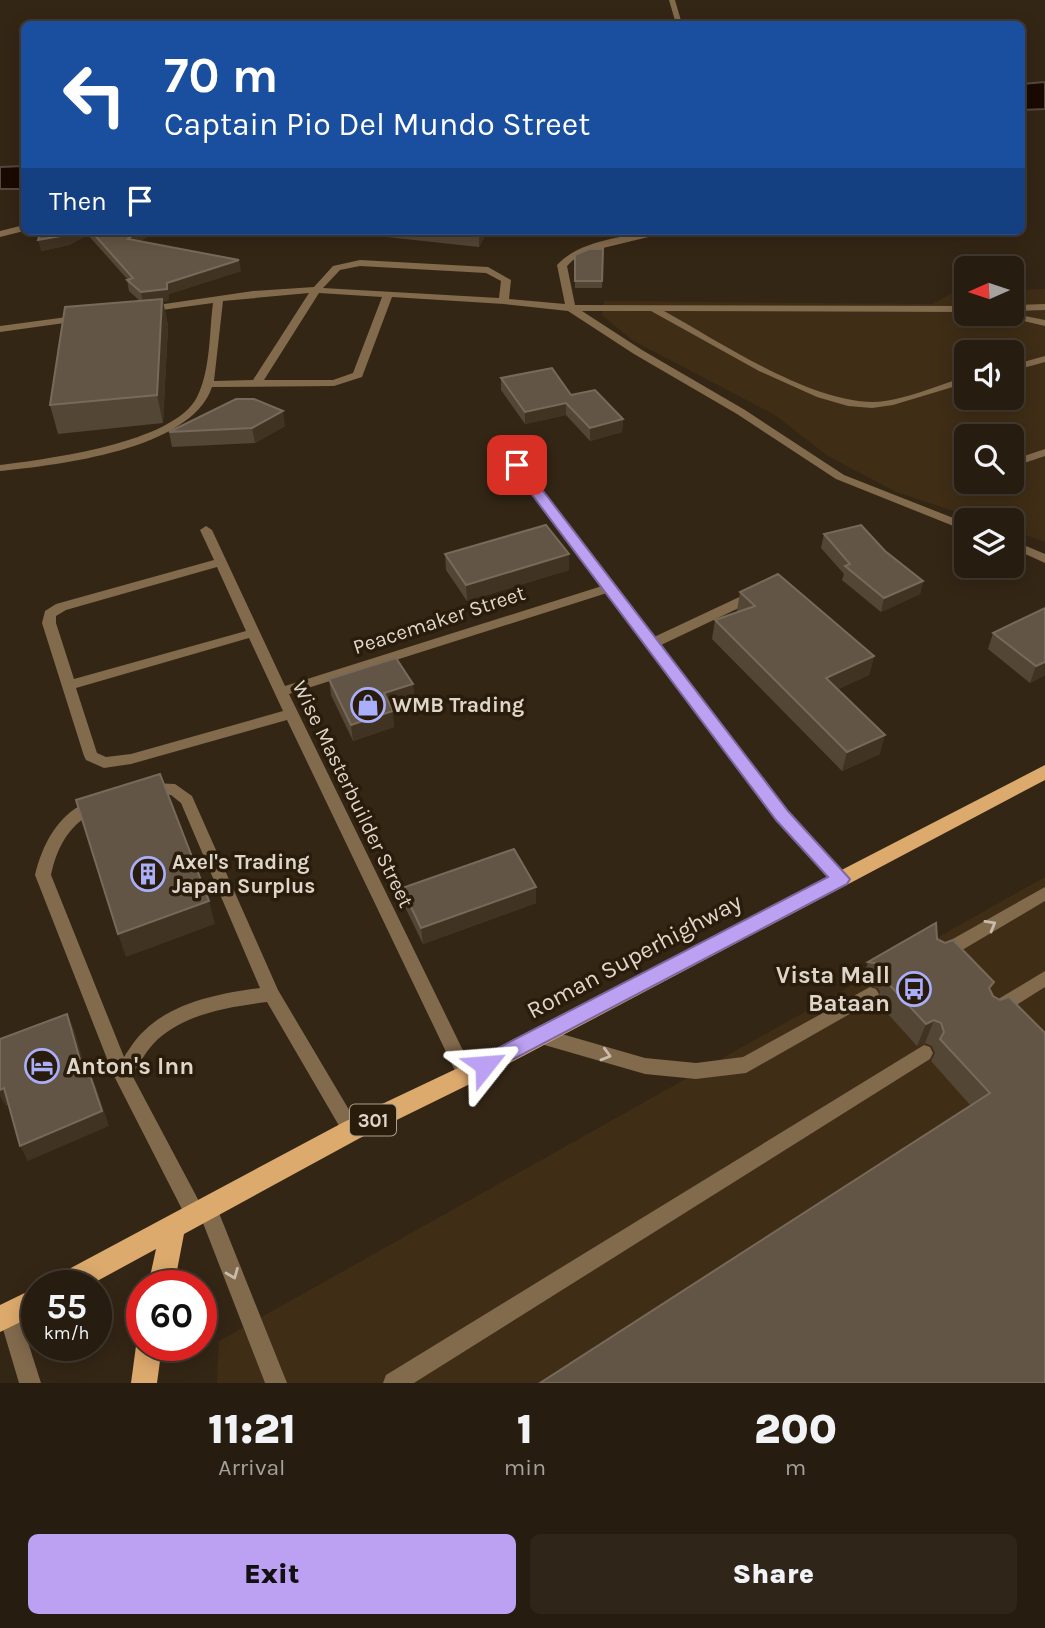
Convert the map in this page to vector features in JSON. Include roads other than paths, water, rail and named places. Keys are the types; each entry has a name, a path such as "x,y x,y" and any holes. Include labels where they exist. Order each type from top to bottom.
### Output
{"main road":[{"name":"Roman Superhighway","path":"94,1270 352,1130 466,1075 1045,772"},
{"path":"164,1270 173,1229"},
{"path":"4,1317 21,1308"},
{"path":"144,1383 147,1361"}],"street":[{"path":"672,0 678,21"},
{"path":"0,234 21,229"},
{"path":"651,235 588,250 566,260 562,265 571,308 841,477 954,522"},
{"path":"257,383 315,290 335,269 352,264 463,269 499,274 506,280 504,301"},
{"path":"136,310 315,290 504,301 571,308 954,309"},
{"path":"207,384 334,383 358,375 388,294"},
{"path":"0,468 74,457 129,443 187,416 199,404 207,384 218,299"},
{"path":"1024,308 1045,307"},
{"path":"654,310 812,392 842,402 874,405 954,383"},
{"path":"0,329 95,316"},
{"path":"1041,323 1045,334"},
{"path":"1024,365 1045,359"},
{"path":"1024,460 1045,452"},
{"path":"517,465 782,816 841,879"},
{"name":"Wise Masterbuilder Street","path":"206,530 291,714 466,1075"},
{"path":"1024,549 1045,559"},
{"path":"221,562 55,610 50,614 49,624 90,756 104,764 291,714"},
{"name":"Peacemaker Street","path":"281,692 610,588"},
{"path":"652,644 768,588"},
{"path":"69,685 253,633"},
{"path":"138,792 150,789 174,790 187,800 271,994 352,1130"},
{"path":"113,800 89,807 64,827 47,853 43,875 122,1074 202,1213 276,1383"},
{"path":"937,956 1045,893"},
{"path":"991,1012 1045,978"},
{"path":"122,1074 152,1034 196,1010 234,999 271,994"},
{"path":"541,1036 645,1066 695,1071 733,1067 746,1065 870,994"},
{"path":"394,1383 924,1054"},
{"path":"4,1317 30,1383"}],"place":[{"name":"WMB Trading","path":"368,705"},
{"name":"Axel's Trading Japan Surplus","path":"148,874"},
{"name":"Vista Mall Bataan","path":"914,989"},
{"name":"Anton's Inn","path":"42,1066"}]}
